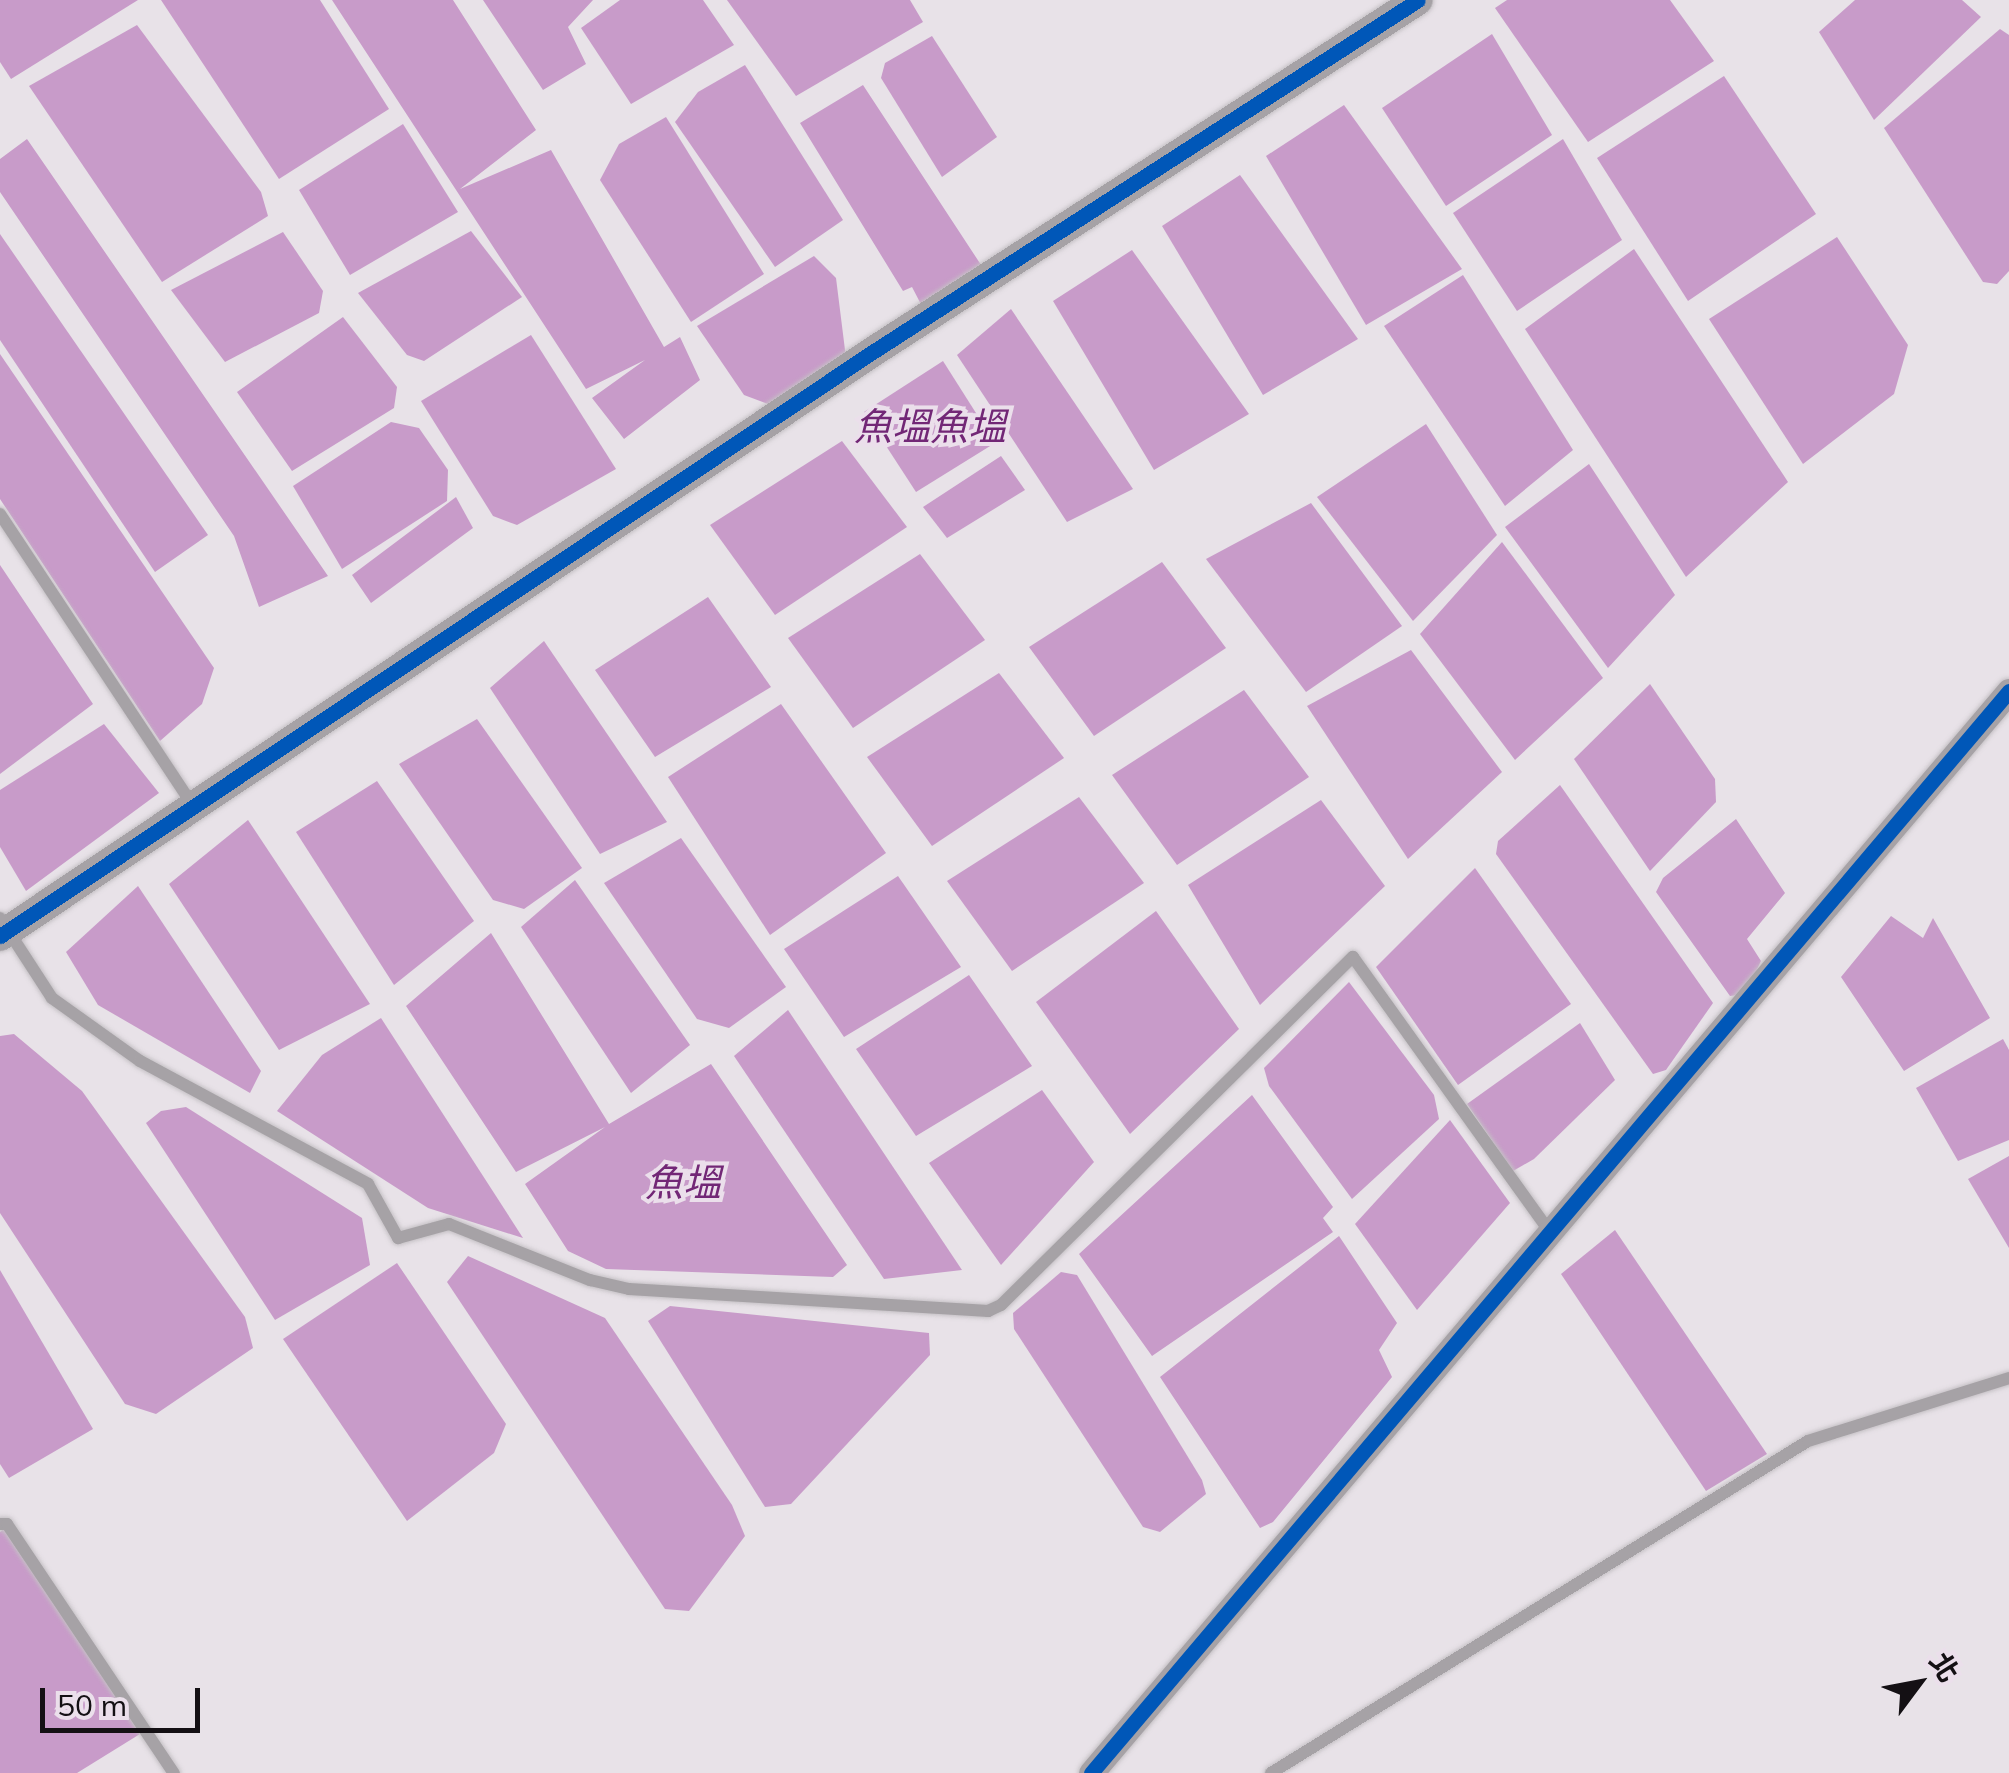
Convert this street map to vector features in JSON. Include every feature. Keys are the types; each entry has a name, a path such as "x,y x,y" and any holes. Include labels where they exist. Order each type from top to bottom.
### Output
{"street":[{"path":"3,928 194,807 874,351 1418,0"},
{"path":"1097,1770 2009,691"}],"lane":[{"path":"0,514 194,807"},
{"path":"3,928 52,998 140,1061 368,1184 398,1238 449,1224 590,1280 629,1288 988,1311 1001,1305 1353,957 1550,1232"},
{"path":"1271,1773 1808,1441 2009,1378"},
{"path":"0,1524 7,1524 174,1773"}],"water":[{"path":"0,0 138,0 11,79 0,62"},
{"path":"161,0 320,0 389,109 279,179"},
{"path":"332,0 453,0 536,130 460,189 551,150 664,347 680,337 700,380 624,439 592,398 645,360 586,389"},
{"path":"483,0 593,0 568,27 586,64 543,90"},
{"path":"620,0 703,0 734,45 631,104 581,28"},
{"path":"727,0 910,0 923,22 796,96"},
{"path":"1507,0 1670,0 1714,61 1588,142 1495,8"},
{"path":"1855,0 1962,0 1981,17 1874,120 1819,32"},
{"path":"137,25 261,192 268,216 162,282 29,86"},
{"path":"2000,29 2009,35 2009,271 1997,284 1983,282 1884,128"},
{"path":"1492,34 1552,135 1446,206 1382,108"},
{"path":"932,36 997,137 942,177 881,78 885,63"},
{"path":"745,65 843,220 775,267 675,122 698,92"},
{"path":"1724,76 1816,214 1688,301 1597,158"},
{"path":"863,85 985,271 925,312 912,287 903,291 800,123"},
{"path":"1344,105 1462,269 1366,325 1266,156"},
{"path":"666,117 764,274 691,322 600,180 619,144"},
{"path":"403,124 458,212 350,275 299,190"},
{"path":"27,139 328,576 259,607 234,536 0,192 0,159"},
{"path":"1563,139 1622,240 1517,311 1453,213"},
{"path":"1240,175 1358,339 1263,395 1162,226"},
{"path":"471,231 522,297 424,361 407,355 358,293"},
{"path":"283,232 323,291 319,313 225,362 171,290"},
{"path":"0,234 208,535 155,572 0,340"},
{"path":"1837,237 1908,345 1894,394 1803,464 1709,319"},
{"path":"1634,249 1788,482 1686,577 1525,329"},
{"path":"1132,250 1249,414 1154,470 1053,301"},
{"path":"814,256 836,278 846,358 776,407 744,395 697,326"},
{"path":"1463,275 1573,450 1505,506 1384,326"},
{"path":"1011,309 1133,489 1067,522 957,355"},
{"path":"343,317 397,387 394,408 292,471 237,392"},
{"path":"531,335 616,469 517,525 493,516 421,401"},
{"path":"0,354 214,668 202,704 160,741 0,499"},
{"name":"魚塭魚塭","path":"943,361 995,443 916,492 864,412"},
{"path":"391,422 419,428 448,470 447,501 342,569 293,486"},
{"path":"1426,424 1497,535 1413,621 1317,497"},
{"path":"842,441 907,527 775,615 710,525"},
{"path":"1001,456 1025,490 947,538 923,507"},
{"path":"1589,464 1675,595 1608,668 1505,527"},
{"path":"456,497 473,528 371,603 352,575"},
{"path":"1311,503 1402,626 1306,692 1206,559"},
{"path":"1502,542 1603,678 1515,760 1420,634"},
{"path":"920,554 985,640 853,728 788,638"},
{"path":"1162,562 1226,648 1094,736 1029,647"},
{"path":"0,565 93,704 0,774"},
{"path":"708,597 771,687 655,757 595,670"},
{"path":"544,641 667,822 600,854 490,688"},
{"path":"1411,650 1502,772 1408,859 1307,706"},
{"path":"999,673 1064,758 932,846 867,757"},
{"path":"1650,684 1715,779 1716,802 1650,871 1574,759"},
{"path":"1244,690 1309,777 1177,865 1112,775"},
{"path":"781,704 886,853 770,935 668,777"},
{"path":"477,719 582,868 524,909 493,900 399,764"},
{"path":"104,724 159,793 26,891 0,847 0,790"},
{"path":"377,781 474,921 394,985 296,832"},
{"path":"1560,785 1713,1003 1666,1070 1653,1074 1496,854 1498,841"},
{"path":"1079,797 1144,883 1012,971 947,881"},
{"path":"1321,800 1385,886 1260,1005 1188,885"},
{"path":"1736,819 1785,893 1747,939 1761,961 1745,994 1730,996 1656,892 1663,878"},
{"path":"248,820 370,1004 279,1050 169,884"},
{"path":"681,838 786,987 729,1028 697,1019 604,883"},
{"path":"1475,868 1571,1004 1458,1085 1376,967"},
{"path":"898,876 961,967 844,1037 784,949"},
{"name":"魚塭","path":"575,880 690,1045 631,1093 521,927"},
{"path":"138,886 261,1071 250,1093 98,1005 66,952"},
{"path":"1156,911 1239,1029 1130,1134 1036,1002"},
{"path":"1891,916 1923,938 1933,918 1990,1018 1904,1071 1841,977"},
{"name":"魚塭","path":"491,933 609,1124 711,1064 847,1265 833,1277 606,1269 568,1251 525,1184 605,1127 516,1172 406,1006"},
{"path":"969,975 1032,1066 916,1136 856,1049"},
{"path":"1349,982 1434,1095 1439,1119 1352,1199 1269,1086 1264,1068"},
{"name":"魚塭","path":"788,1010 962,1270 884,1279 734,1056"},
{"path":"381,1018 523,1238 428,1208 277,1111 322,1055"},
{"path":"1580,1023 1615,1080 1534,1159 1513,1171 1467,1104"},
{"path":"14,1034 82,1091 245,1317 253,1348 156,1414 125,1404 0,1213 0,1036"},
{"path":"2003,1039 2009,1050 2009,1140 1958,1161 1916,1088"},
{"path":"1042,1090 1094,1162 1001,1265 929,1163"},
{"path":"1252,1095 1333,1207 1323,1218 1333,1232 1152,1356 1079,1254"},
{"path":"186,1107 362,1218 370,1265 275,1320 146,1123 161,1111"},
{"path":"1450,1120 1510,1203 1417,1310 1355,1224"},
{"path":"2009,1156 2009,1248 1968,1179"},
{"path":"1615,1230 1767,1454 1706,1491 1561,1274"},
{"path":"1339,1236 1397,1323 1379,1350 1392,1377 1273,1522 1260,1528 1160,1377"},
{"path":"468,1256 605,1318 732,1505 745,1536 689,1611 665,1609 447,1282"},
{"path":"397,1263 506,1424 494,1453 407,1521 283,1339"},
{"path":"0,1270 93,1429 9,1478 0,1464"},
{"path":"1061,1272 1077,1275 1202,1480 1206,1494 1160,1532 1143,1527 1014,1329 1013,1313"},
{"path":"670,1306 929,1333 930,1355 791,1504 765,1507 648,1321"},
{"path":"5,1528 140,1734 77,1773 0,1773 0,1532"}],"cycle path":[{"path":"0,936 874,351 1418,0"},
{"path":"1091,1773 2009,691"}]}
